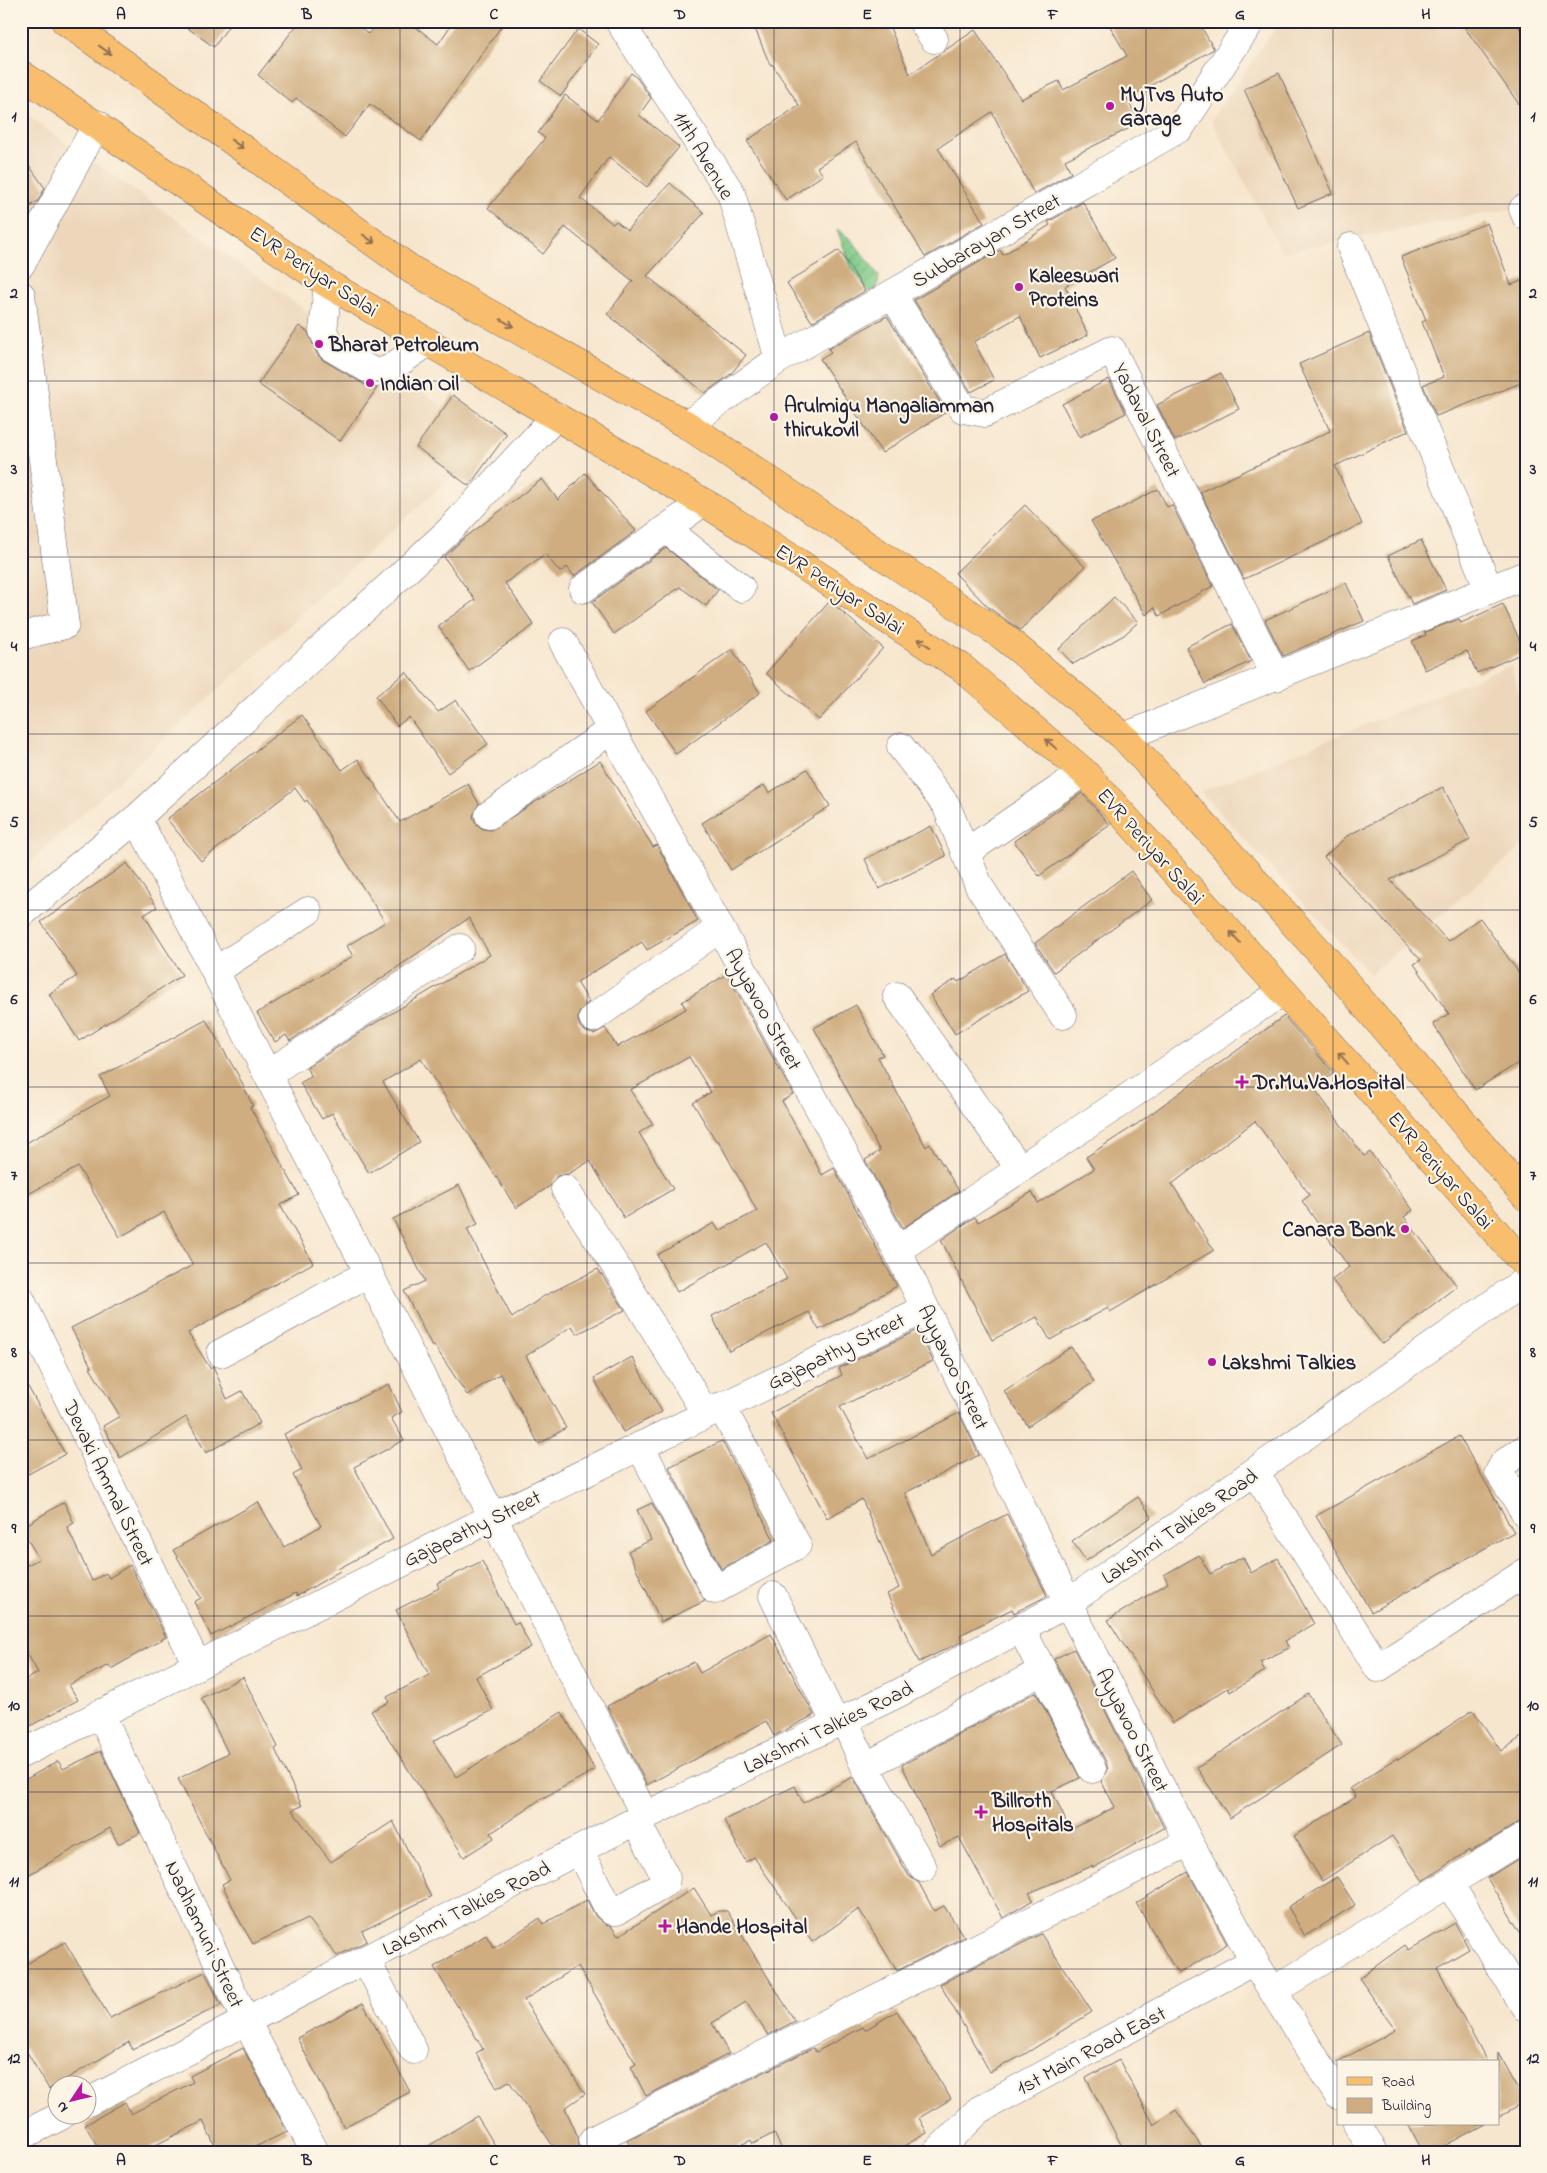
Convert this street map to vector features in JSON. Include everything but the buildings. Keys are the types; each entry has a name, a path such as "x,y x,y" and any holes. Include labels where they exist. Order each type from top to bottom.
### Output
{"main road":[{"path":"65,21 412,270 687,425 1004,637 1124,737 1326,960 1526,1197"},
{"name":"EVR Periyar Salai","path":"21,74 97,124 328,284 703,502 961,666 1084,772 1283,990 1526,1266"}],"street":[{"name":"11th Avenue","path":"619,21 731,193 780,359"},
{"name":"Subbarayan Street","path":"687,425 780,359 1180,128 1248,23"},
{"path":"21,264 97,124"},
{"path":"1351,247 1489,590"},
{"path":"328,284 323,332 331,347 375,373 388,370 428,342"},
{"name":"Yadaval Street","path":"892,294 963,409 985,413 1112,350 1276,677"},
{"path":"21,295 66,624 21,636"},
{"path":"21,914 137,818 449,531 556,416"},
{"path":"583,589 703,502"},
{"path":"666,529 741,588"},
{"path":"1124,737 1526,575"},
{"name":"Ayyavoo Street","path":"562,642 897,1250 1068,1603 1189,1842 1254,1961 1337,2093"},
{"path":"489,815 610,730"},
{"path":"901,747 946,805 978,886 1063,1014"},
{"path":"966,853 1084,772"},
{"path":"137,818 493,1517 641,1818 666,1878 665,1882 617,1911 612,1911 607,1906 579,1850"},
{"path":"215,971 308,911"},
{"path":"593,1018 720,928"},
{"path":"268,1074 460,948"},
{"path":"897,1250 1020,1169 1283,990"},
{"path":"897,996 1020,1169"},
{"path":"564,1188 714,1410 797,1545 716,1590 640,1446"},
{"path":"221,1353 369,1273"},
{"name":"Lakshmi Talkies Road","path":"98,2097 641,1818 898,1694 1068,1603 1526,1280"},
{"name":"Devaki Ammal Street","path":"21,1300 196,1665"},
{"name":"Gajapathy Street","path":"21,1754 493,1517 926,1309"},
{"path":"1526,1448 1504,1463 1499,1472 1526,1514"},
{"path":"1255,1472 1378,1668 1526,1572"},
{"path":"774,1596 865,1767 923,1868"},
{"path":"1021,1628 1092,1769"},
{"path":"865,1767 1042,1671"},
{"name":"Nadhamuni Street","path":"100,1713 246,2021 316,2152"},
{"path":"1273,1991 1526,1836"},
{"path":"593,2140 1189,1842"},
{"path":"1449,1883 1525,2007"},
{"path":"366,1960 413,2050"},
{"name":"1st Main Road East","path":"937,2152 979,2110 1254,1961"},
{"path":"21,2136 48,2122"},
{"path":"1358,2126 1374,2152"}],"shaded area":[{"path":"1280,21 1524,21 1526,206 1282,252 1211,120"},
{"path":"21,111 491,440 21,870"},
{"path":"1511,665 1526,719 1526,843 1370,974 1201,792"}],"green space":[{"path":"837,229 852,240 879,276 875,300 851,267"}],"place":[{"name":"MyTvs Auto Garage","path":"1110,106"},
{"name":"Kaleeswari Proteins","path":"1019,287"},
{"name":"Bharat Petroleum","path":"319,344"},
{"name":"Indian Oil","path":"370,383"},
{"name":"Arulmigu Mangaliamman thirukovil","path":"774,417"},
{"name":"Dr.Mu.Va.Hospital","path":"1242,1082"},
{"name":"Canara Bank","path":"1405,1229"},
{"name":"Lakshmi Talkies","path":"1212,1362"},
{"name":"Billroth Hospitals","path":"981,1812"},
{"name":"Hande Hospital","path":"665,1926"}]}
